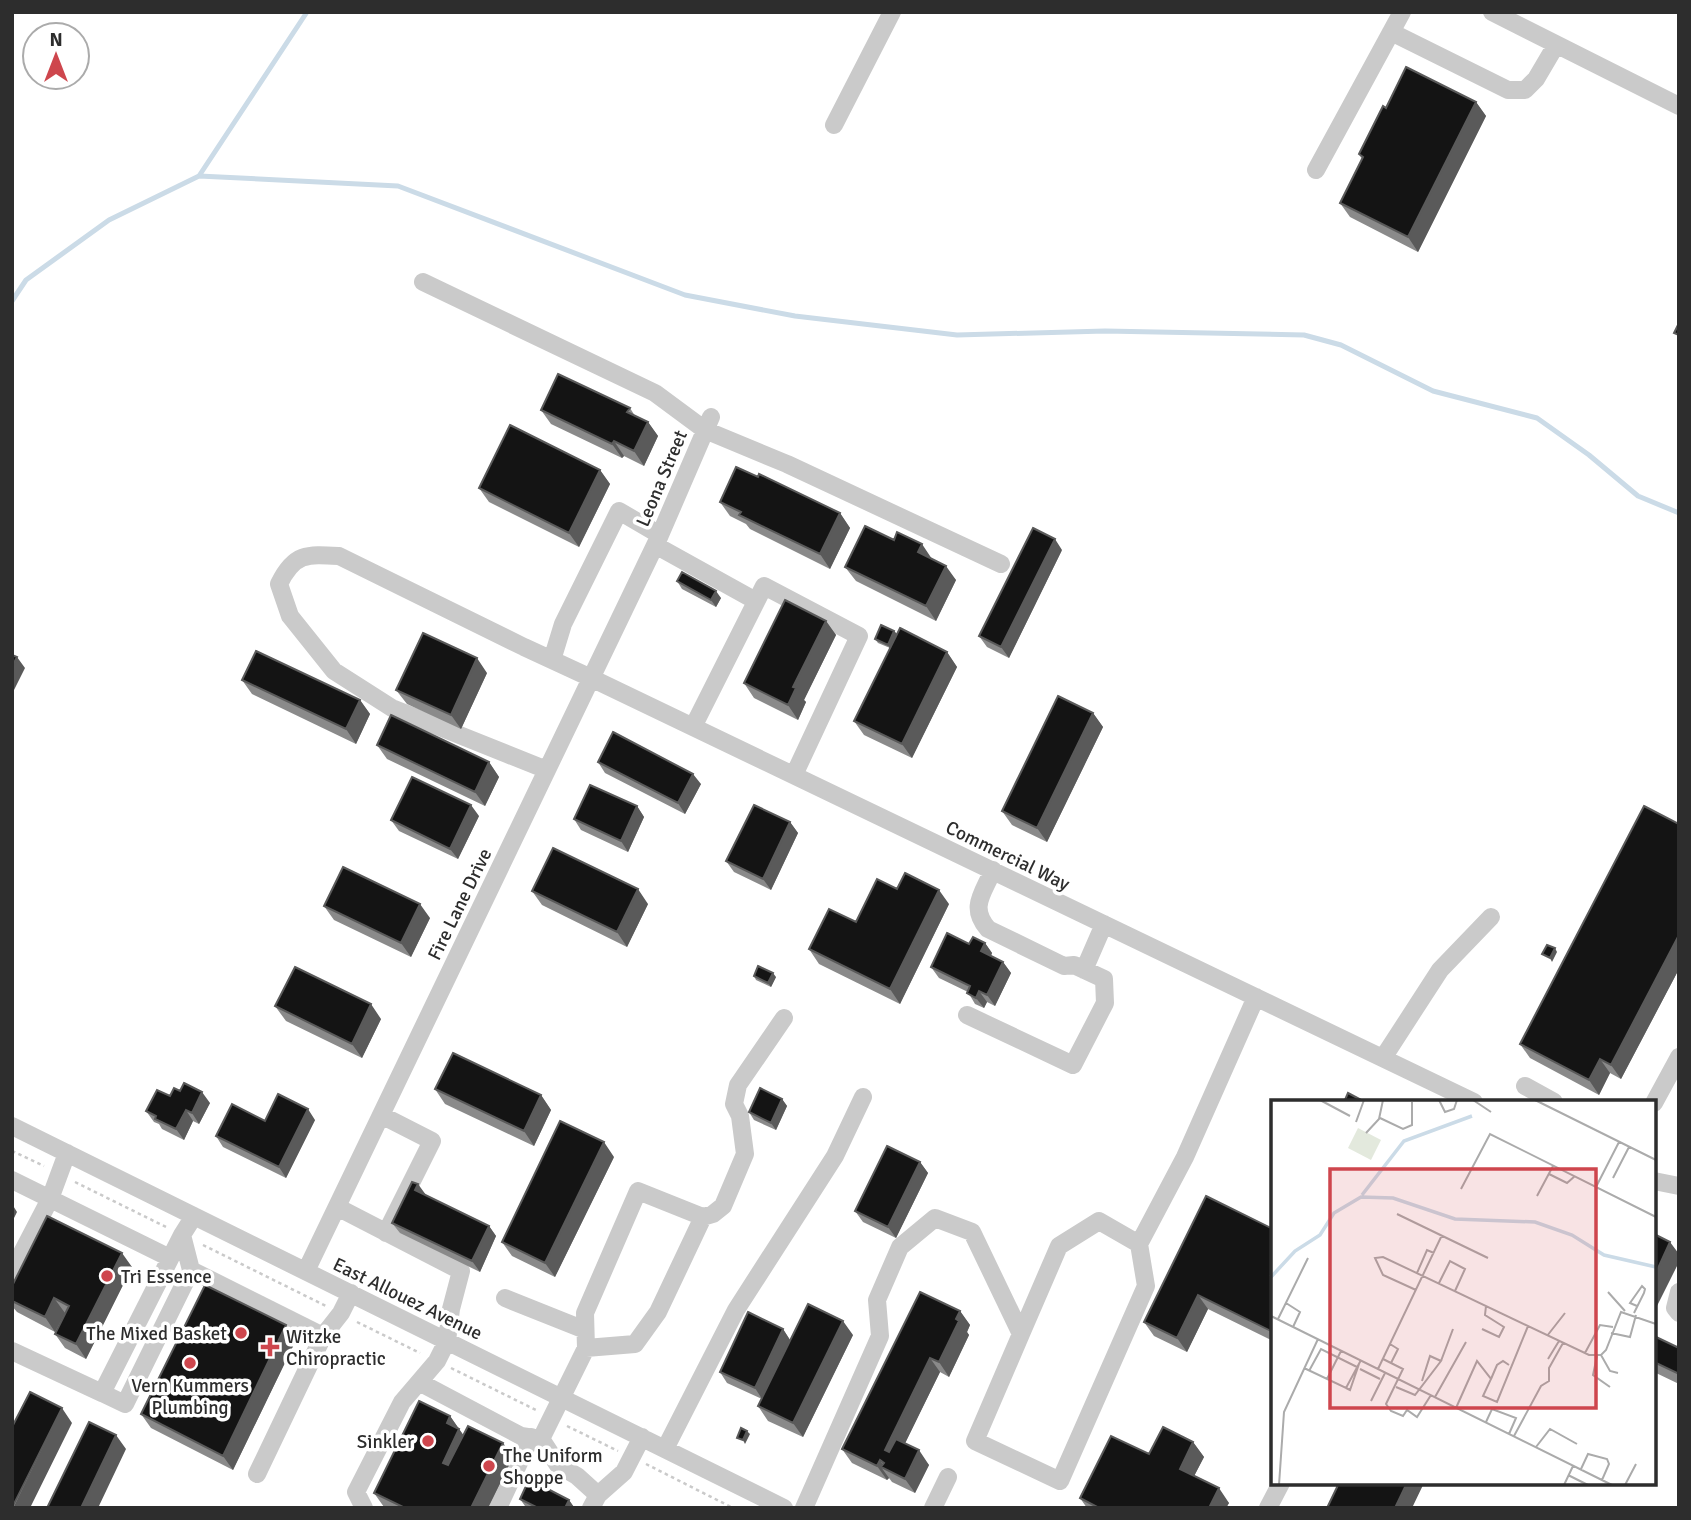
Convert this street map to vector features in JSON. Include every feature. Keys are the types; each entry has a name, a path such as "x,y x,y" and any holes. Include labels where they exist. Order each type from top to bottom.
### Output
{"street":[{"path":"834,125 892,12"},
{"path":"1316,170 1402,12"},
{"path":"1492,12 1679,106"},
{"path":"1391,32 1508,90 1525,90 1536,79 1556,45"},
{"path":"424,282 655,393 787,464 1002,564"},
{"name":"Leona Street","path":"655,545 708,423"},
{"path":"552,660 563,624 619,511 655,545 756,601"},
{"name":"Fire Lane Drive","path":"306,1271 655,545"},
{"name":"Commercial Way","path":"547,770 392,708 334,671 290,616 279,584 288,566 310,554 339,556 524,648 1383,1058 1453,1097"},
{"path":"693,727 764,586 859,636 794,775"},
{"path":"967,1015 1073,1065 1105,1003 1104,979 1074,965 1064,966 988,929 980,920 977,909 993,870"},
{"path":"1383,1058 1440,970 1491,917"},
{"path":"1084,970 1104,924"},
{"path":"1139,1244 1099,1221 1059,1246 975,1441 1060,1481 1146,1286 1139,1244 1185,1157 1256,997"},
{"path":"498,1508 536,1438 562,1398 585,1339 585,1313 638,1191 703,1217 713,1214 723,1206 745,1154 740,1116 734,1104 738,1085 784,1018"},
{"path":"1656,1100 1679,1057"},
{"path":"1525,1086 1550,1100"},
{"path":"665,1449 736,1310 835,1156 863,1097"},
{"path":"381,1115 432,1141 386,1233"},
{"name":"East Allouez Avenue","path":"12,1126 785,1508"},
{"path":"12,1272 50,1199 68,1153"},
{"path":"12,1180 170,1258"},
{"path":"1656,1181 1679,1186"},
{"path":"337,1207 461,1271 451,1309 447,1341 437,1361 402,1402 356,1492 364,1508"},
{"path":"102,1393 194,1216"},
{"path":"505,1298 585,1339 635,1344 658,1312 703,1217"},
{"path":"804,1508 880,1336 877,1300 900,1247 935,1218 972,1232 1021,1334"},
{"path":"12,1350 125,1404 191,1270 182,1235"},
{"path":"191,1270 323,1336"},
{"path":"1679,1292 1675,1308 1679,1313"},
{"path":"257,1474 323,1336 341,1313 351,1293"},
{"path":"419,1382 495,1424 521,1436 536,1438 558,1465 577,1476 595,1501 624,1472 642,1437"},
{"path":"933,1508 948,1478"},
{"path":"1268,1508 1280,1485"}],"path":[{"path":"12,1151 733,1508"}],"building":[{"path":"1406,67 1476,102 1408,237 1340,203 1363,157 1359,154"},
{"path":"558,374 630,408 627,412 648,422 634,451 614,441 612,444 541,410"},
{"path":"510,425 600,470 569,533 479,488"},
{"path":"736,467 758,477 759,474 840,513 820,554 739,515 741,512 720,502"},
{"path":"865,526 894,540 897,532 922,544 918,552 946,566 926,606 845,567"},
{"path":"1033,528 1055,539 1001,647 979,636"},
{"path":"682,572 716,591 711,600 677,581"},
{"path":"785,600 826,621 793,687 796,688 788,705 744,683"},
{"path":"881,625 894,631 888,645 875,639"},
{"path":"900,628 947,652 902,744 854,721"},
{"path":"423,633 477,658 451,715 396,690"},
{"path":"256,651 360,700 346,729 242,680"},
{"path":"1058,696 1093,713 1037,828 1002,811"},
{"path":"391,715 489,762 475,792 377,745"},
{"path":"613,732 693,774 678,803 598,762"},
{"path":"412,777 471,805 450,849 391,820"},
{"path":"590,785 637,806 621,841 574,819"},
{"path":"754,805 790,822 763,879 726,861"},
{"path":"1644,806 1679,824 1679,935 1611,1065 1600,1059 1589,1080 1520,1044"},
{"path":"553,848 638,889 617,932 532,891"},
{"path":"343,867 420,904 401,943 324,906"},
{"path":"905,873 939,890 890,989 809,949 829,909 856,922 877,879 897,889"},
{"path":"947,933 969,944 973,937 985,943 981,951 1003,962 987,995 979,991 976,998 967,993 970,986 931,967"},
{"path":"1547,945 1555,948 1550,958 1542,954"},
{"path":"758,966 773,973 768,983 754,976"},
{"path":"295,967 371,1004 352,1044 275,1006"},
{"path":"453,1053 541,1095 524,1131 435,1089"},
{"path":"184,1083 202,1092 192,1113 186,1110 176,1129 155,1119 156,1116 146,1111 157,1090 170,1096 174,1088 180,1091"},
{"path":"760,1088 782,1099 771,1123 749,1112"},
{"path":"1348,1093 1361,1100 1345,1100"},
{"path":"278,1094 308,1109 279,1167 216,1136 232,1104 265,1121"},
{"path":"560,1121 604,1142 545,1263 502,1242"},
{"path":"887,1146 920,1162 888,1227 855,1211"},
{"path":"412,1182 418,1184 415,1190 489,1226 472,1261 392,1223"},
{"path":"1206,1196 1271,1228 1271,1331 1198,1295 1177,1338 1144,1322"},
{"path":"47,1216 122,1253 76,1344 55,1334 69,1306 54,1298 45,1317 12,1301 12,1286"},
{"path":"1656,1235 1670,1242 1656,1273"},
{"path":"205,1285 286,1325 223,1456 141,1414"},
{"path":"920,1292 960,1311 956,1319 959,1321 939,1362 930,1358 885,1450 889,1452 896,1439 919,1450 905,1479 881,1467 884,1463 880,1460 877,1466 842,1449"},
{"path":"808,1304 843,1321 793,1423 758,1406"},
{"path":"748,1312 783,1329 755,1388 720,1372"},
{"path":"1656,1337 1679,1348 1679,1374 1656,1363"},
{"path":"30,1392 62,1408 12,1508 12,1427"},
{"path":"419,1401 450,1416 447,1423 459,1429 443,1463 448,1465 468,1426 503,1443 471,1508 405,1508 374,1493"},
{"path":"89,1422 116,1435 81,1508 47,1508"},
{"path":"1163,1427 1193,1442 1180,1469 1219,1488 1209,1508 1099,1508 1080,1498 1111,1436 1149,1454"},
{"path":"741,1428 747,1431 743,1440 737,1438"},
{"path":"532,1473 543,1478 540,1485 569,1500 565,1508 538,1508 520,1499"},
{"path":"1338,1485 1406,1485 1395,1508 1327,1508"}],"waterway":[{"path":"199,176 307,12"},
{"path":"12,301 26,280 109,220 199,176 398,186 685,295 795,316 957,335 1105,331 1304,335 1341,345 1433,391 1537,418 1589,455 1638,496 1679,513"}],"place":[{"name":"Tri Essence","path":"107,1276"},
{"name":"The Mixed Basket","path":"241,1333"},
{"name":"Witzke Chiropractic","path":"270,1347"},
{"name":"Vern Kummers Plumbing","path":"190,1363"},
{"name":"Sinkler","path":"428,1441"},
{"name":"The Uniform Shoppe","path":"489,1466"}]}
